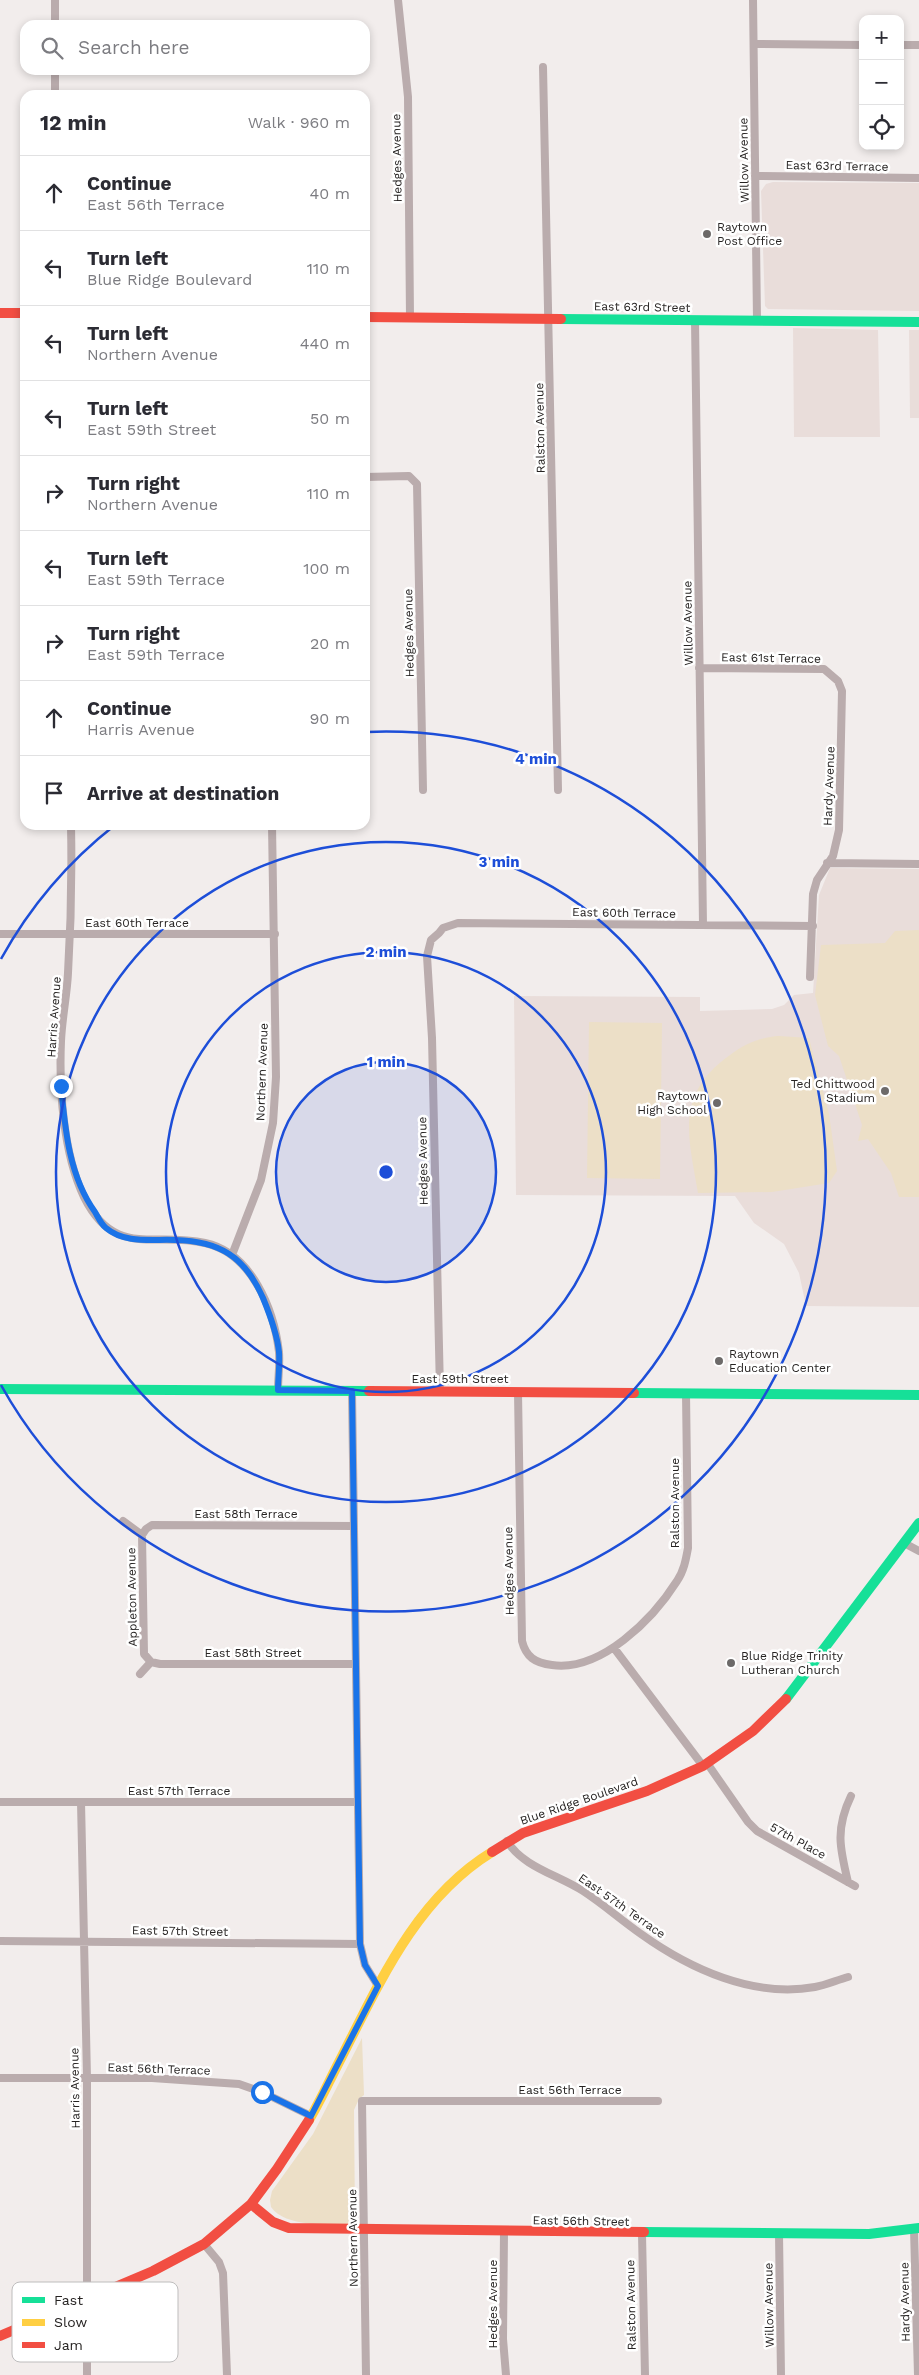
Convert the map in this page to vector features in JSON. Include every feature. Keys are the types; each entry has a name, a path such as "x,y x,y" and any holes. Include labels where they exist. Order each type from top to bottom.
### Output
{"street":[{"path":"55,0 55,20"},
{"name":"Hedges Avenue","path":"398,0 408,97 410,317"},
{"name":"Willow Avenue","path":"753,0 757,320"},
{"path":"754,44 859,45"},
{"path":"904,45 919,46"},
{"name":"Ralston Avenue","path":"543,66 558,790"},
{"path":"55,75 55,90"},
{"name":"East 63rd Terrace","path":"755,176 919,178"},
{"path":"0,313 20,314"},
{"name":"East 63rd Street","path":"370,317 919,322"},
{"name":"Willow Avenue","path":"695,320 703,925"},
{"name":"Hedges Avenue","path":"370,477 413,478 417,484 423,790"},
{"name":"East 61st Terrace","path":"699,668 824,669 838,681"},
{"name":"Hardy Avenue","path":"810,977 814,894 817,880 833,856 839,830 843,698 838,681"},
{"name":"Harris Avenue","path":"71,830 68,973 61,1041 61,1086 64,1116 74,1169 90,1206 105,1227 121,1236 138,1240 177,1240 205,1243 232,1255"},
{"name":"Northern Avenue","path":"232,1255 260,1180 273,1123 276,1078 272,830"},
{"path":"827,863 919,864"},
{"name":"East 60th Terrace","path":"439,933 443,928 458,923 813,926"},
{"name":"Hedges Avenue","path":"439,933 432,940 427,956 432,1038 440,1392"},
{"name":"East 60th Terrace","path":"0,934 275,934"},
{"path":"232,1255 245,1266 254,1279 272,1318 279,1353 278,1390"},
{"name":"East 59th Street","path":"0,1389 919,1395"},
{"path":"352,1391 360,1944 365,1965 378,1986"},
{"name":"Hedges Avenue","path":"518,1392 521,1631 524,1648 528,1656 538,1663 559,1666 586,1662 614,1648"},
{"name":"Ralston Avenue","path":"614,1648 660,1604 678,1580 685,1565 688,1548 686,1393"},
{"name":"Appleton Avenue","path":"124,1521 142,1535 144,1654 151,1662"},
{"name":"Blue Ridge Boulevard","path":"126,2282 153,2271 204,2244 250,2204 277,2169 311,2116 378,1986 410,1930 432,1902 474,1863 523,1832 647,1791 705,1764 753,1731 793,1692 919,1523"},
{"name":"East 58th Terrace","path":"142,1535 152,1525 354,1526"},
{"path":"904,1542 919,1551"},
{"path":"614,1648 705,1764"},
{"path":"140,1674 151,1662"},
{"name":"East 58th Street","path":"151,1662 160,1664 355,1664"},
{"name":"57th Place","path":"705,1764 748,1822 757,1831 852,1884 841,1853 839,1832 842,1814 850,1796"},
{"name":"East 57th Terrace","path":"0,1802 358,1802"},
{"name":"Harris Avenue","path":"81,1802 87,2078 88,2282"},
{"name":"East 57th Terrace","path":"507,1841 517,1855 581,1889 641,1934 695,1967 751,1986 775,1990 815,1987 848,1977"},
{"name":"East 57th Street","path":"0,1941 360,1944"},
{"name":"East 56th Terrace","path":"0,2078 152,2078 239,2084 262,2092 311,2116"},
{"name":"Northern Avenue","path":"362,2101 366,2375"},
{"name":"East 56th Terrace","path":"362,2101 658,2101"},
{"name":"East 56th Street","path":"250,2204 273,2222 289,2228 642,2234 869,2234 917,2228"},
{"name":"Hardy Avenue","path":"917,2228 918,2375"},
{"name":"Hedges Avenue","path":"504,2232 506,2375"},
{"name":"Ralston Avenue","path":"642,2234 645,2375"},
{"name":"Willow Avenue","path":"779,2234 781,2375"},
{"path":"204,2244 218,2262 223,2273 227,2375"},
{"name":"Blue Ridge Boulevard","path":"0,2336 12,2331"},
{"name":"Harris Avenue","path":"87,2362 87,2375"}],"shaded area":[{"path":"773,182 919,183 919,311 768,309 765,306 761,191 766,184"},
{"path":"793,328 878,330 880,437 794,437"},
{"path":"909,330 919,330 919,418 910,418"},
{"name":"Raytown High School","path":"830,868 919,869 919,1307 806,1306 799,1273 784,1244 754,1223 735,1196 516,1195 514,996 700,997 700,1011 772,1009 784,1005 794,995 813,993 819,895"},
{"name":"Ted Chittwood Stadium","path":"919,930 919,1197 899,1197 891,1173 868,1139 858,1141 862,1125 839,1056 828,1046 815,995 821,945 885,943 895,931"},
{"path":"589,1022 662,1023 660,1179 587,1178"},
{"path":"779,1036 809,1038 829,1114 837,1171 829,1183 772,1192 698,1193 689,1134 693,1101 700,1085 712,1070 741,1048 759,1040"},
{"path":"362,2038 364,2095 359,2099 354,2110 355,2222 349,2225 319,2224 286,2218 278,2214 271,2207 272,2191 313,2134"}],"traffic: fast":[{"path":"561,319 919,322"},
{"path":"0,1389 369,1391"},
{"path":"634,1393 919,1395"},
{"path":"786,1699 919,1523"},
{"path":"644,2232 869,2234 919,2228"}],"traffic: slow":[{"path":"309,2120 381,1980 418,1922 439,1896 464,1872 492,1852"}],"traffic: jam":[{"path":"0,313 20,313"},
{"path":"370,317 561,319"},
{"path":"369,1391 634,1393"},
{"path":"492,1852 523,1833 647,1791 703,1766 753,1731 786,1699"},
{"path":"127,2282 153,2271 204,2244 251,2204 277,2169 309,2120"},
{"path":"251,2204 273,2222 289,2228 644,2232"},
{"path":"0,2336 12,2331"}],"place":[{"name":"Raytown Post Office","path":"707,234"},
{"name":"Ted Chittwood Stadium","path":"885,1091"},
{"name":"Raytown High School","path":"717,1103"},
{"name":"Raytown Education Center","path":"719,1361"},
{"name":"Blue Ridge Trinity Lutheran Church","path":"731,1663"}],"route":[{"path":"61,1086 70,1153 76,1177 85,1198 105,1227 121,1236 138,1240 177,1240 205,1243 218,1247 232,1255 245,1266 254,1279 272,1318 279,1353 278,1390 352,1391 360,1944 365,1965 378,1986 311,2116 262,2092"}]}
